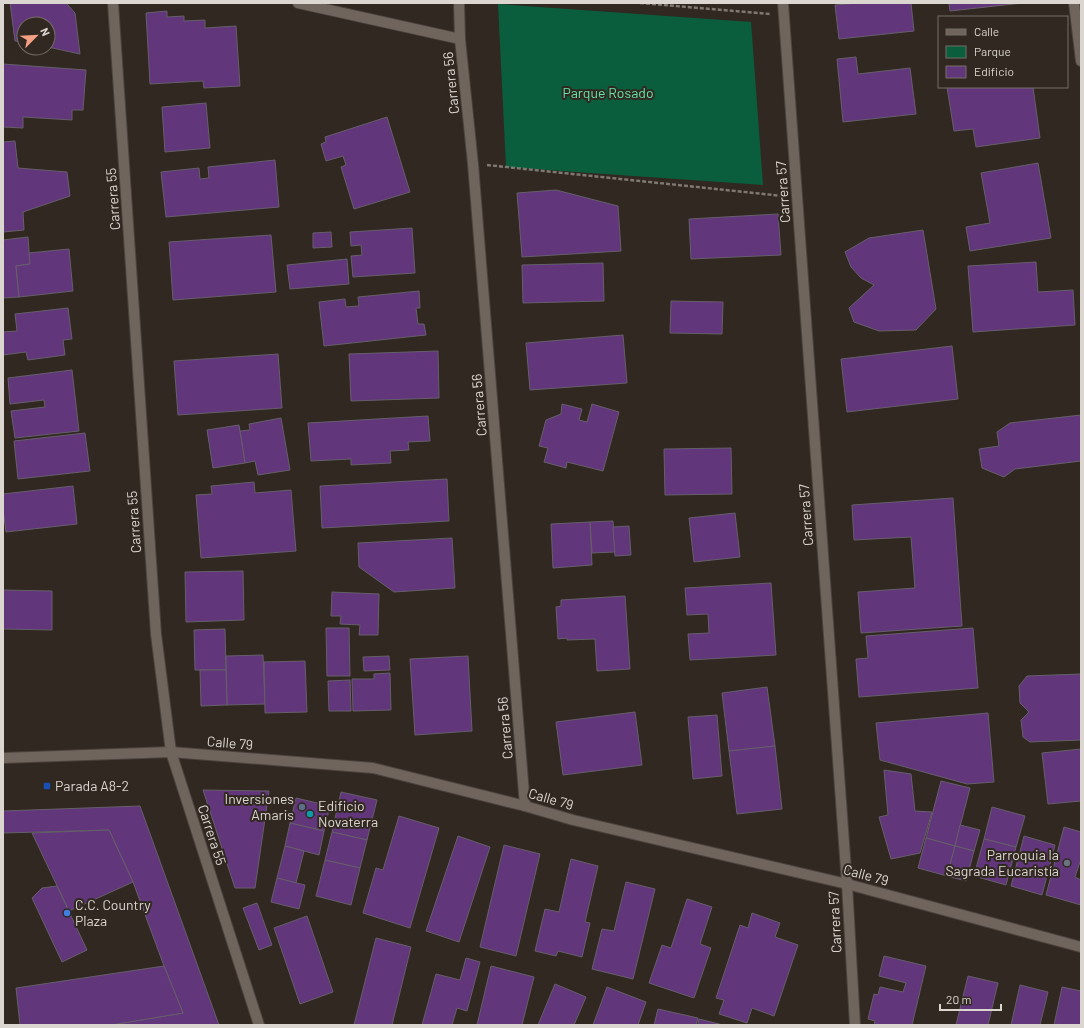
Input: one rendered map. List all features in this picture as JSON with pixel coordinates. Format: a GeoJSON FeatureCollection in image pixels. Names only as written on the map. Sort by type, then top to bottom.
{"type":"FeatureCollection","features":[{"type":"Feature","properties":{"kind":"street","name":"Carrera 55"},"geometry":{"type":"LineString","coordinates":[[113,3],[156,634],[171,752],[259,1025]]}},
{"type":"Feature","properties":{"kind":"street"},"geometry":{"type":"LineString","coordinates":[[298,3],[460,39]]}},
{"type":"Feature","properties":{"kind":"street","name":"Carrera 56"},"geometry":{"type":"LineString","coordinates":[[459,3],[460,39],[473,164],[525,806]]}},
{"type":"Feature","properties":{"kind":"street","name":"Carrera 57"},"geometry":{"type":"LineString","coordinates":[[782,3],[847,884],[855,1025]]}},
{"type":"Feature","properties":{"kind":"street"},"geometry":{"type":"LineString","coordinates":[[1074,3],[1081,61]]}},
{"type":"Feature","properties":{"kind":"street","name":"Calle 79"},"geometry":{"type":"LineString","coordinates":[[3,758],[171,752],[372,768],[525,806],[573,820],[847,884],[1081,947]]}},
{"type":"Feature","properties":{"kind":"path"},"geometry":{"type":"LineString","coordinates":[[640,3],[784,15]]}},
{"type":"Feature","properties":{"kind":"path"},"geometry":{"type":"LineString","coordinates":[[473,164],[797,197]]}},
{"type":"Feature","properties":{"kind":"green space","name":"Parque Rosado"},"geometry":{"type":"Polygon","coordinates":[[[498,4],[751,22],[763,185],[506,167],[498,4]]]}},
{"type":"Feature","properties":{"kind":"building"},"geometry":{"type":"Polygon","coordinates":[[[10,3],[66,3],[75,13],[80,54],[56,49],[56,16],[16,16],[15,41],[10,3]]]}},
{"type":"Feature","properties":{"kind":"building"},"geometry":{"type":"Polygon","coordinates":[[[858,3],[911,3],[914,31],[839,39],[835,5],[858,3]]]}},
{"type":"Feature","properties":{"kind":"building"},"geometry":{"type":"Polygon","coordinates":[[[949,3],[1023,3],[950,11],[949,3]]]}},
{"type":"Feature","properties":{"kind":"building"},"geometry":{"type":"Polygon","coordinates":[[[167,11],[167,17],[184,16],[184,21],[205,20],[205,28],[236,26],[240,86],[204,88],[203,81],[150,84],[146,13],[167,11]]]}},
{"type":"Feature","properties":{"kind":"building"},"geometry":{"type":"Polygon","coordinates":[[[856,57],[858,74],[910,68],[916,114],[843,122],[837,59],[856,57]]]}},
{"type":"Feature","properties":{"kind":"building"},"geometry":{"type":"Polygon","coordinates":[[[3,64],[86,70],[83,110],[72,110],[72,120],[23,117],[23,128],[3,127],[3,64]]]}},
{"type":"Feature","properties":{"kind":"building"},"geometry":{"type":"Polygon","coordinates":[[[947,88],[1033,88],[1040,138],[976,147],[973,129],[954,131],[947,88]]]}},
{"type":"Feature","properties":{"kind":"building"},"geometry":{"type":"Polygon","coordinates":[[[206,103],[210,148],[165,152],[162,107],[206,103]]]}},
{"type":"Feature","properties":{"kind":"building"},"geometry":{"type":"Polygon","coordinates":[[[387,117],[410,192],[354,209],[341,167],[346,165],[343,156],[326,161],[321,144],[326,142],[325,137],[387,117]]]}},
{"type":"Feature","properties":{"kind":"building"},"geometry":{"type":"Polygon","coordinates":[[[15,141],[18,168],[67,172],[70,196],[23,212],[24,230],[3,232],[3,142],[15,141]]]}},
{"type":"Feature","properties":{"kind":"building"},"geometry":{"type":"Polygon","coordinates":[[[275,160],[279,207],[166,217],[161,172],[199,168],[200,179],[209,178],[208,167],[275,160]]]}},
{"type":"Feature","properties":{"kind":"building"},"geometry":{"type":"Polygon","coordinates":[[[1038,163],[1051,238],[970,251],[966,227],[990,223],[981,173],[1038,163]]]}},
{"type":"Feature","properties":{"kind":"building"},"geometry":{"type":"Polygon","coordinates":[[[556,190],[618,206],[621,251],[522,257],[517,193],[556,190]]]}},
{"type":"Feature","properties":{"kind":"building"},"geometry":{"type":"Polygon","coordinates":[[[778,214],[781,255],[691,259],[689,219],[778,214]]]}},
{"type":"Feature","properties":{"kind":"building"},"geometry":{"type":"Polygon","coordinates":[[[412,228],[415,273],[353,277],[351,256],[362,255],[361,245],[351,246],[350,232],[412,228]]]}},
{"type":"Feature","properties":{"kind":"building"},"geometry":{"type":"Polygon","coordinates":[[[923,230],[936,309],[916,330],[879,331],[854,322],[849,308],[874,285],[861,278],[851,267],[845,252],[869,238],[923,230]]]}},
{"type":"Feature","properties":{"kind":"building"},"geometry":{"type":"Polygon","coordinates":[[[331,232],[332,247],[313,248],[313,233],[331,232]]]}},
{"type":"Feature","properties":{"kind":"building"},"geometry":{"type":"Polygon","coordinates":[[[271,235],[276,292],[173,300],[169,242],[271,235]]]}},
{"type":"Feature","properties":{"kind":"building"},"geometry":{"type":"Polygon","coordinates":[[[28,237],[30,264],[16,266],[19,297],[3,298],[3,240],[28,237]]]}},
{"type":"Feature","properties":{"kind":"building"},"geometry":{"type":"Polygon","coordinates":[[[69,249],[73,291],[19,297],[16,266],[30,264],[29,253],[69,249]]]}},
{"type":"Feature","properties":{"kind":"building"},"geometry":{"type":"Polygon","coordinates":[[[347,259],[349,284],[290,289],[287,265],[347,259]]]}},
{"type":"Feature","properties":{"kind":"building"},"geometry":{"type":"Polygon","coordinates":[[[1036,262],[1038,292],[1073,290],[1075,325],[973,332],[968,266],[1036,262]]]}},
{"type":"Feature","properties":{"kind":"building"},"geometry":{"type":"Polygon","coordinates":[[[603,263],[604,301],[523,303],[522,265],[603,263]]]}},
{"type":"Feature","properties":{"kind":"building"},"geometry":{"type":"Polygon","coordinates":[[[419,291],[420,308],[416,308],[418,324],[424,324],[426,335],[324,346],[319,302],[345,299],[346,307],[359,306],[358,297],[419,291]]]}},
{"type":"Feature","properties":{"kind":"building"},"geometry":{"type":"Polygon","coordinates":[[[671,301],[723,302],[722,334],[670,333],[671,301]]]}},
{"type":"Feature","properties":{"kind":"building"},"geometry":{"type":"Polygon","coordinates":[[[68,308],[72,339],[63,340],[65,355],[28,360],[26,352],[3,355],[3,332],[17,331],[15,314],[68,308]]]}},
{"type":"Feature","properties":{"kind":"building"},"geometry":{"type":"Polygon","coordinates":[[[623,335],[627,383],[530,390],[526,343],[623,335]]]}},
{"type":"Feature","properties":{"kind":"building"},"geometry":{"type":"Polygon","coordinates":[[[952,346],[958,399],[847,412],[841,359],[952,346]]]}},
{"type":"Feature","properties":{"kind":"building"},"geometry":{"type":"Polygon","coordinates":[[[438,351],[439,398],[351,401],[349,354],[438,351]]]}},
{"type":"Feature","properties":{"kind":"building"},"geometry":{"type":"Polygon","coordinates":[[[278,354],[282,408],[178,415],[174,361],[278,354]]]}},
{"type":"Feature","properties":{"kind":"building"},"geometry":{"type":"Polygon","coordinates":[[[72,370],[79,431],[15,438],[11,411],[45,407],[44,400],[10,404],[8,378],[72,370]]]}},
{"type":"Feature","properties":{"kind":"building"},"geometry":{"type":"Polygon","coordinates":[[[562,404],[582,409],[579,420],[587,422],[592,404],[619,412],[603,471],[567,462],[566,468],[544,462],[548,448],[539,446],[546,420],[561,414],[562,404]]]}},
{"type":"Feature","properties":{"kind":"building"},"geometry":{"type":"Polygon","coordinates":[[[1081,415],[1081,461],[1015,469],[1004,477],[982,468],[979,449],[999,446],[997,432],[1010,423],[1081,415]]]}},
{"type":"Feature","properties":{"kind":"building"},"geometry":{"type":"Polygon","coordinates":[[[428,416],[430,441],[408,442],[409,450],[390,451],[391,463],[351,465],[351,459],[311,461],[308,423],[428,416]]]}},
{"type":"Feature","properties":{"kind":"building"},"geometry":{"type":"Polygon","coordinates":[[[281,418],[290,470],[258,475],[255,461],[245,463],[240,431],[250,430],[249,424],[281,418]]]}},
{"type":"Feature","properties":{"kind":"building"},"geometry":{"type":"Polygon","coordinates":[[[239,425],[245,463],[213,468],[207,430],[239,425]]]}},
{"type":"Feature","properties":{"kind":"building"},"geometry":{"type":"Polygon","coordinates":[[[85,433],[90,471],[18,479],[14,441],[85,433]]]}},
{"type":"Feature","properties":{"kind":"building"},"geometry":{"type":"Polygon","coordinates":[[[731,448],[732,494],[665,495],[664,449],[731,448]]]}},
{"type":"Feature","properties":{"kind":"building"},"geometry":{"type":"Polygon","coordinates":[[[447,479],[449,521],[322,528],[320,486],[447,479]]]}},
{"type":"Feature","properties":{"kind":"building"},"geometry":{"type":"Polygon","coordinates":[[[254,482],[255,493],[291,490],[296,551],[201,558],[196,495],[212,494],[211,486],[254,482]]]}},
{"type":"Feature","properties":{"kind":"building"},"geometry":{"type":"Polygon","coordinates":[[[73,486],[77,524],[6,532],[3,494],[73,486]]]}},
{"type":"Feature","properties":{"kind":"building"},"geometry":{"type":"Polygon","coordinates":[[[953,498],[962,626],[861,633],[858,592],[915,588],[911,537],[854,540],[852,505],[953,498]]]}},
{"type":"Feature","properties":{"kind":"building"},"geometry":{"type":"Polygon","coordinates":[[[735,513],[740,557],[694,562],[689,518],[735,513]]]}},
{"type":"Feature","properties":{"kind":"building"},"geometry":{"type":"Polygon","coordinates":[[[613,521],[615,552],[592,553],[590,522],[613,521]]]}},
{"type":"Feature","properties":{"kind":"building"},"geometry":{"type":"Polygon","coordinates":[[[590,522],[592,565],[553,568],[551,524],[590,522]]]}},
{"type":"Feature","properties":{"kind":"building"},"geometry":{"type":"Polygon","coordinates":[[[629,526],[631,555],[615,556],[613,527],[629,526]]]}},
{"type":"Feature","properties":{"kind":"building"},"geometry":{"type":"Polygon","coordinates":[[[452,538],[455,588],[394,592],[359,567],[358,543],[452,538]]]}},
{"type":"Feature","properties":{"kind":"building"},"geometry":{"type":"Polygon","coordinates":[[[243,571],[244,620],[186,622],[185,572],[243,571]]]}},
{"type":"Feature","properties":{"kind":"building"},"geometry":{"type":"Polygon","coordinates":[[[771,583],[776,655],[690,660],[688,634],[709,633],[708,614],[687,615],[685,588],[771,583]]]}},
{"type":"Feature","properties":{"kind":"building"},"geometry":{"type":"Polygon","coordinates":[[[3,590],[52,591],[52,630],[3,629],[3,590]]]}},
{"type":"Feature","properties":{"kind":"building"},"geometry":{"type":"Polygon","coordinates":[[[332,592],[379,594],[378,635],[359,635],[360,625],[340,624],[341,616],[331,616],[332,592]]]}},
{"type":"Feature","properties":{"kind":"building"},"geometry":{"type":"Polygon","coordinates":[[[625,596],[630,669],[597,671],[595,639],[558,639],[556,607],[561,606],[561,600],[625,596]]]}},
{"type":"Feature","properties":{"kind":"building"},"geometry":{"type":"Polygon","coordinates":[[[326,628],[349,628],[350,676],[327,676],[326,628]]]}},
{"type":"Feature","properties":{"kind":"building"},"geometry":{"type":"Polygon","coordinates":[[[973,628],[978,688],[859,697],[856,659],[868,658],[866,636],[973,628]]]}},
{"type":"Feature","properties":{"kind":"building"},"geometry":{"type":"Polygon","coordinates":[[[225,629],[226,670],[195,670],[194,630],[225,629]]]}},
{"type":"Feature","properties":{"kind":"building"},"geometry":{"type":"Polygon","coordinates":[[[263,655],[265,704],[227,705],[226,656],[263,655]]]}},
{"type":"Feature","properties":{"kind":"building"},"geometry":{"type":"Polygon","coordinates":[[[389,656],[390,670],[364,671],[363,657],[389,656]]]}},
{"type":"Feature","properties":{"kind":"building"},"geometry":{"type":"Polygon","coordinates":[[[468,656],[472,731],[415,735],[410,659],[468,656]]]}},
{"type":"Feature","properties":{"kind":"building"},"geometry":{"type":"Polygon","coordinates":[[[305,661],[307,712],[265,713],[264,662],[305,661]]]}},
{"type":"Feature","properties":{"kind":"building"},"geometry":{"type":"Polygon","coordinates":[[[200,670],[226,670],[227,705],[201,706],[200,670]]]}},
{"type":"Feature","properties":{"kind":"building"},"geometry":{"type":"Polygon","coordinates":[[[390,673],[391,710],[353,711],[352,679],[374,679],[374,674],[390,673]]]}},
{"type":"Feature","properties":{"kind":"building"},"geometry":{"type":"Polygon","coordinates":[[[1081,674],[1081,740],[1030,742],[1023,737],[1021,720],[1029,712],[1020,703],[1019,686],[1027,676],[1081,674]]]}},
{"type":"Feature","properties":{"kind":"building"},"geometry":{"type":"Polygon","coordinates":[[[350,680],[351,711],[329,711],[328,681],[350,680]]]}},
{"type":"Feature","properties":{"kind":"building"},"geometry":{"type":"Polygon","coordinates":[[[767,687],[775,746],[729,751],[722,693],[767,687]]]}},
{"type":"Feature","properties":{"kind":"building"},"geometry":{"type":"Polygon","coordinates":[[[635,712],[642,765],[563,775],[556,722],[635,712]]]}},
{"type":"Feature","properties":{"kind":"building"},"geometry":{"type":"Polygon","coordinates":[[[988,713],[994,782],[967,784],[880,760],[876,723],[988,713]]]}},
{"type":"Feature","properties":{"kind":"building"},"geometry":{"type":"Polygon","coordinates":[[[717,715],[722,776],[693,779],[688,717],[717,715]]]}},
{"type":"Feature","properties":{"kind":"building"},"geometry":{"type":"Polygon","coordinates":[[[775,746],[782,809],[737,814],[729,751],[775,746]]]}},
{"type":"Feature","properties":{"kind":"building"},"geometry":{"type":"Polygon","coordinates":[[[1081,749],[1081,801],[1048,804],[1042,753],[1081,749]]]}},
{"type":"Feature","properties":{"kind":"building"},"geometry":{"type":"Polygon","coordinates":[[[884,770],[911,774],[915,811],[932,812],[920,853],[891,859],[879,817],[888,815],[884,770]]]}},
{"type":"Feature","properties":{"kind":"building"},"geometry":{"type":"Polygon","coordinates":[[[941,781],[970,788],[955,846],[926,838],[941,781]]]}},
{"type":"Feature","properties":{"kind":"building"},"geometry":{"type":"Polygon","coordinates":[[[203,790],[269,791],[255,888],[235,888],[203,790]]]}},
{"type":"Feature","properties":{"kind":"building"},"geometry":{"type":"Polygon","coordinates":[[[341,792],[377,800],[367,840],[332,832],[341,792]]]}},
{"type":"Feature","properties":{"kind":"building","name":"Edificio Novaterra"},"geometry":{"type":"Polygon","coordinates":[[[296,798],[330,806],[324,831],[290,823],[296,798]]]}},
{"type":"Feature","properties":{"kind":"building"},"geometry":{"type":"Polygon","coordinates":[[[140,806],[219,1025],[111,1025],[183,1013],[133,882],[109,830],[3,833],[3,811],[140,806]]]}},
{"type":"Feature","properties":{"kind":"building"},"geometry":{"type":"Polygon","coordinates":[[[992,807],[1025,816],[1016,847],[984,839],[992,807]]]}},
{"type":"Feature","properties":{"kind":"building"},"geometry":{"type":"Polygon","coordinates":[[[399,816],[439,828],[410,928],[363,913],[376,868],[383,870],[399,816]]]}},
{"type":"Feature","properties":{"kind":"building"},"geometry":{"type":"Polygon","coordinates":[[[290,823],[324,831],[319,855],[285,846],[290,823]]]}},
{"type":"Feature","properties":{"kind":"building"},"geometry":{"type":"Polygon","coordinates":[[[960,825],[980,830],[974,851],[955,846],[960,825]]]}},
{"type":"Feature","properties":{"kind":"building","name":"Parroquia la Sagrada Eucaristía"},"geometry":{"type":"Polygon","coordinates":[[[1064,827],[1081,832],[1081,863],[1080,862],[1075,877],[1081,880],[1081,905],[1046,895],[1064,827]]]}},
{"type":"Feature","properties":{"kind":"building"},"geometry":{"type":"Polygon","coordinates":[[[109,830],[133,882],[69,911],[32,833],[109,830]]]}},
{"type":"Feature","properties":{"kind":"building"},"geometry":{"type":"Polygon","coordinates":[[[332,832],[367,840],[360,868],[325,860],[332,832]]]}},
{"type":"Feature","properties":{"kind":"building"},"geometry":{"type":"Polygon","coordinates":[[[458,836],[490,847],[459,942],[426,931],[458,836]]]}},
{"type":"Feature","properties":{"kind":"building"},"geometry":{"type":"Polygon","coordinates":[[[1024,836],[1055,845],[1042,895],[1011,886],[1024,836]]]}},
{"type":"Feature","properties":{"kind":"building"},"geometry":{"type":"Polygon","coordinates":[[[926,838],[955,846],[947,876],[918,868],[926,838]]]}},
{"type":"Feature","properties":{"kind":"building"},"geometry":{"type":"Polygon","coordinates":[[[984,839],[1016,847],[1006,885],[974,876],[984,839]]]}},
{"type":"Feature","properties":{"kind":"building"},"geometry":{"type":"Polygon","coordinates":[[[504,845],[540,854],[516,956],[480,947],[504,845]]]}},
{"type":"Feature","properties":{"kind":"building"},"geometry":{"type":"Polygon","coordinates":[[[285,846],[304,851],[296,883],[277,878],[285,846]]]}},
{"type":"Feature","properties":{"kind":"building"},"geometry":{"type":"Polygon","coordinates":[[[955,846],[974,851],[966,881],[947,876],[955,846]]]}},
{"type":"Feature","properties":{"kind":"building"},"geometry":{"type":"Polygon","coordinates":[[[571,859],[598,866],[585,922],[590,923],[582,957],[558,951],[556,956],[535,951],[545,909],[559,912],[571,859]]]}},
{"type":"Feature","properties":{"kind":"building"},"geometry":{"type":"Polygon","coordinates":[[[325,860],[360,868],[351,905],[316,896],[325,860]]]}},
{"type":"Feature","properties":{"kind":"building"},"geometry":{"type":"Polygon","coordinates":[[[277,878],[305,885],[299,909],[271,902],[277,878]]]}},
{"type":"Feature","properties":{"kind":"building"},"geometry":{"type":"Polygon","coordinates":[[[626,882],[655,889],[633,979],[592,969],[602,929],[614,931],[626,882]]]}},
{"type":"Feature","properties":{"kind":"building"},"geometry":{"type":"Polygon","coordinates":[[[57,886],[87,950],[62,962],[32,898],[42,888],[57,886]]]}},
{"type":"Feature","properties":{"kind":"building"},"geometry":{"type":"Polygon","coordinates":[[[687,899],[712,907],[700,944],[711,948],[694,998],[649,983],[662,945],[671,948],[687,899]]]}},
{"type":"Feature","properties":{"kind":"building"},"geometry":{"type":"Polygon","coordinates":[[[257,903],[272,945],[259,950],[243,908],[257,903]]]}},
{"type":"Feature","properties":{"kind":"building"},"geometry":{"type":"Polygon","coordinates":[[[752,913],[780,923],[775,937],[798,945],[774,1016],[752,1008],[747,1023],[719,1014],[724,1000],[716,998],[740,925],[748,928],[752,913]]]}},
{"type":"Feature","properties":{"kind":"building"},"geometry":{"type":"Polygon","coordinates":[[[307,916],[333,992],[300,1004],[274,928],[307,916]]]}},
{"type":"Feature","properties":{"kind":"building"},"geometry":{"type":"Polygon","coordinates":[[[376,938],[411,947],[392,1025],[354,1025],[376,938]]]}},
{"type":"Feature","properties":{"kind":"building"},"geometry":{"type":"Polygon","coordinates":[[[884,956],[926,966],[912,1025],[874,1025],[875,1021],[868,1019],[874,994],[878,995],[880,987],[903,992],[906,983],[879,976],[884,956]]]}},
{"type":"Feature","properties":{"kind":"building"},"geometry":{"type":"Polygon","coordinates":[[[466,958],[480,962],[467,1011],[457,1008],[452,1025],[422,1025],[436,974],[460,980],[466,958]]]}},
{"type":"Feature","properties":{"kind":"building"},"geometry":{"type":"Polygon","coordinates":[[[164,966],[183,1013],[111,1025],[20,1025],[16,988],[164,966]]]}},
{"type":"Feature","properties":{"kind":"building"},"geometry":{"type":"Polygon","coordinates":[[[491,966],[534,977],[522,1025],[477,1025],[491,966]]]}},
{"type":"Feature","properties":{"kind":"building"},"geometry":{"type":"Polygon","coordinates":[[[968,976],[998,983],[988,1025],[956,1025],[968,976]]]}},
{"type":"Feature","properties":{"kind":"building"},"geometry":{"type":"Polygon","coordinates":[[[555,984],[586,997],[574,1025],[538,1025],[555,984]]]}},
{"type":"Feature","properties":{"kind":"building"},"geometry":{"type":"Polygon","coordinates":[[[1020,985],[1048,992],[1040,1025],[1011,1025],[1020,985]]]}},
{"type":"Feature","properties":{"kind":"building"},"geometry":{"type":"Polygon","coordinates":[[[607,987],[646,1002],[638,1025],[593,1025],[607,987]]]}},
{"type":"Feature","properties":{"kind":"building"},"geometry":{"type":"Polygon","coordinates":[[[1062,987],[1081,991],[1081,1025],[1054,1025],[1062,987]]]}},
{"type":"Feature","properties":{"kind":"building"},"geometry":{"type":"Polygon","coordinates":[[[658,1009],[698,1018],[696,1025],[654,1025],[658,1009]]]}},
{"type":"Feature","properties":{"kind":"building"},"geometry":{"type":"Polygon","coordinates":[[[699,1019],[723,1025],[698,1025],[699,1019]]]}},
{"type":"Feature","properties":{"kind":"place","name":"Parada A8-2"},"geometry":{"type":"Point","coordinates":[47,786]}},
{"type":"Feature","properties":{"kind":"place","name":"Inversiones Amaris"},"geometry":{"type":"Point","coordinates":[302,807]}},
{"type":"Feature","properties":{"kind":"place","name":"Edificio Novaterra"},"geometry":{"type":"Point","coordinates":[310,814]}},
{"type":"Feature","properties":{"kind":"place","name":"Parroquia la Sagrada Eucaristía"},"geometry":{"type":"Point","coordinates":[1067,863]}},
{"type":"Feature","properties":{"kind":"place","name":"C.C. Country Plaza"},"geometry":{"type":"Point","coordinates":[67,913]}}]}
